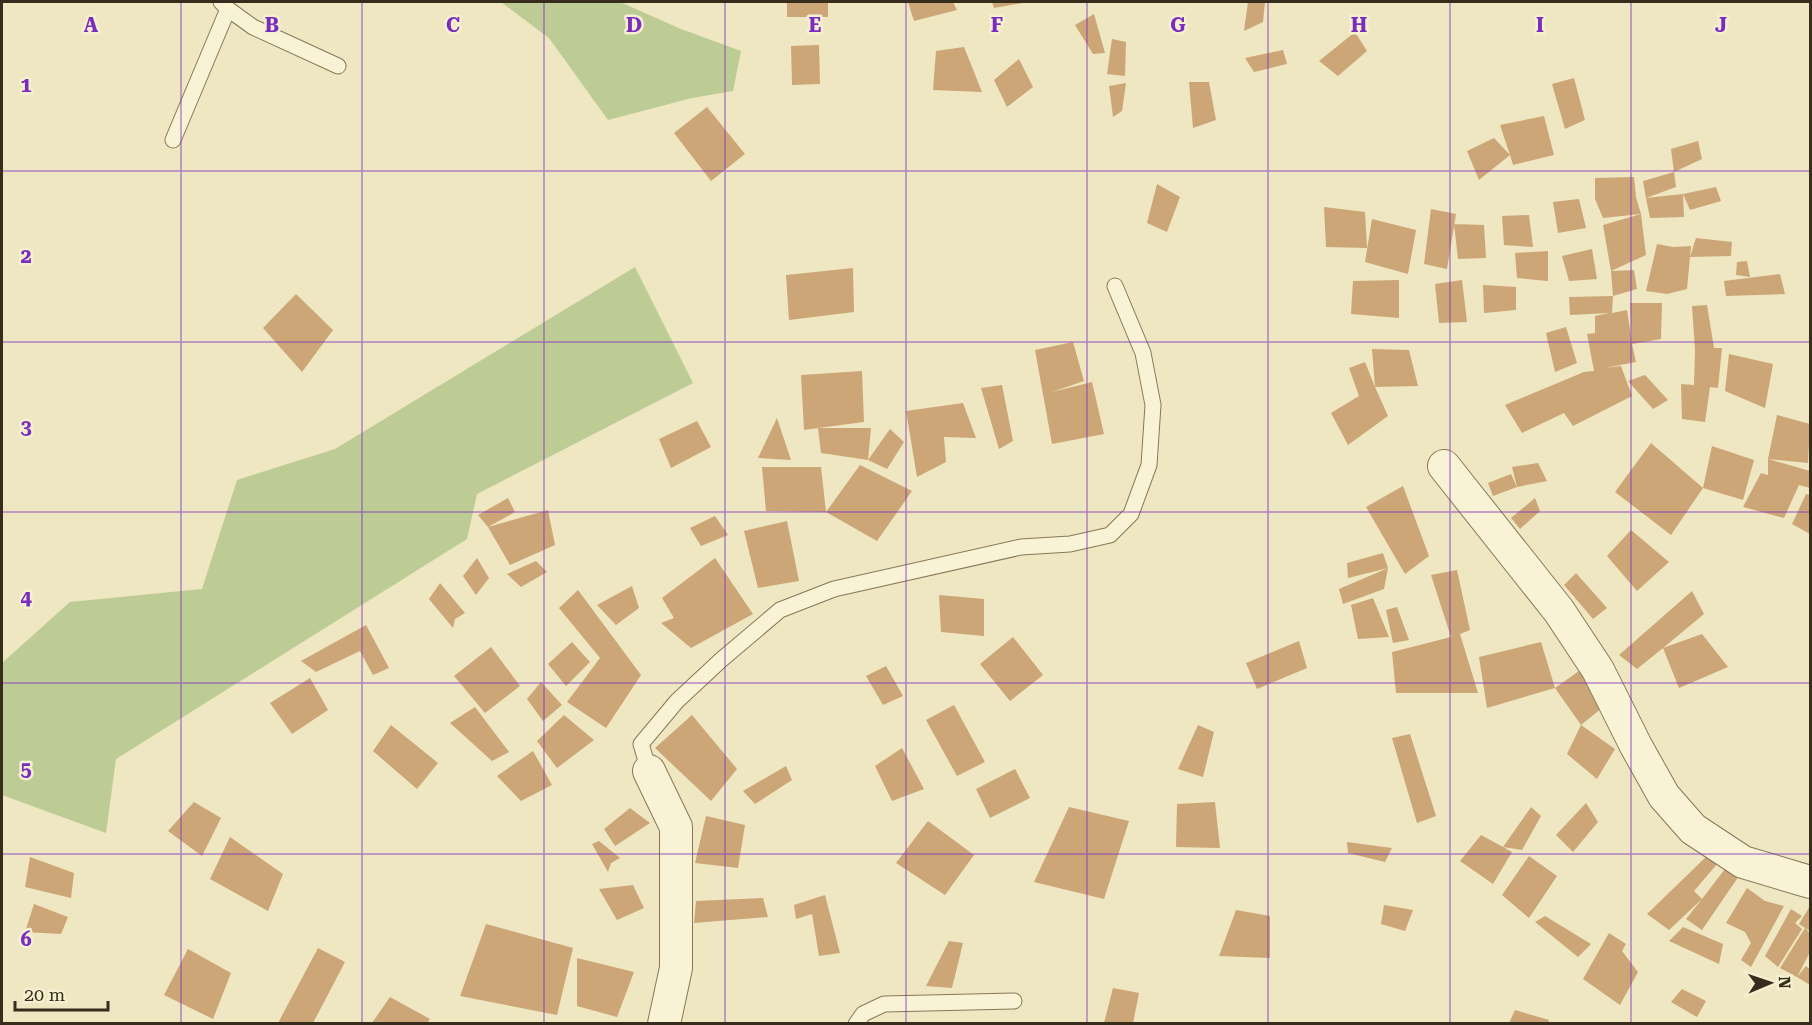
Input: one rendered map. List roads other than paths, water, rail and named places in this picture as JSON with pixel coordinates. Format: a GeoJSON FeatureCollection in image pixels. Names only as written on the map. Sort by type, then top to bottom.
{"type":"FeatureCollection","features":[{"type":"Feature","properties":{"kind":"street"},"geometry":{"type":"LineString","coordinates":[[1444,466],[1559,611],[1598,670],[1636,746],[1664,796],[1671,804],[1693,829],[1743,862],[1810,882]]}},
{"type":"Feature","properties":{"kind":"street"},"geometry":{"type":"LineString","coordinates":[[649,771],[676,827],[676,968],[664,1023]]}},
{"type":"Feature","properties":{"kind":"lane"},"geometry":{"type":"LineString","coordinates":[[173,140],[224,5],[253,27],[338,66]]}},
{"type":"Feature","properties":{"kind":"lane"},"geometry":{"type":"LineString","coordinates":[[649,771],[641,744],[677,701],[720,660],[780,610],[834,589],[1021,547],[1070,544],[1110,535],[1131,514],[1149,465],[1153,405],[1143,352],[1115,286]]}},
{"type":"Feature","properties":{"kind":"lane"},"geometry":{"type":"LineString","coordinates":[[856,1023],[862,1014],[884,1004],[1014,1001]]}}]}
